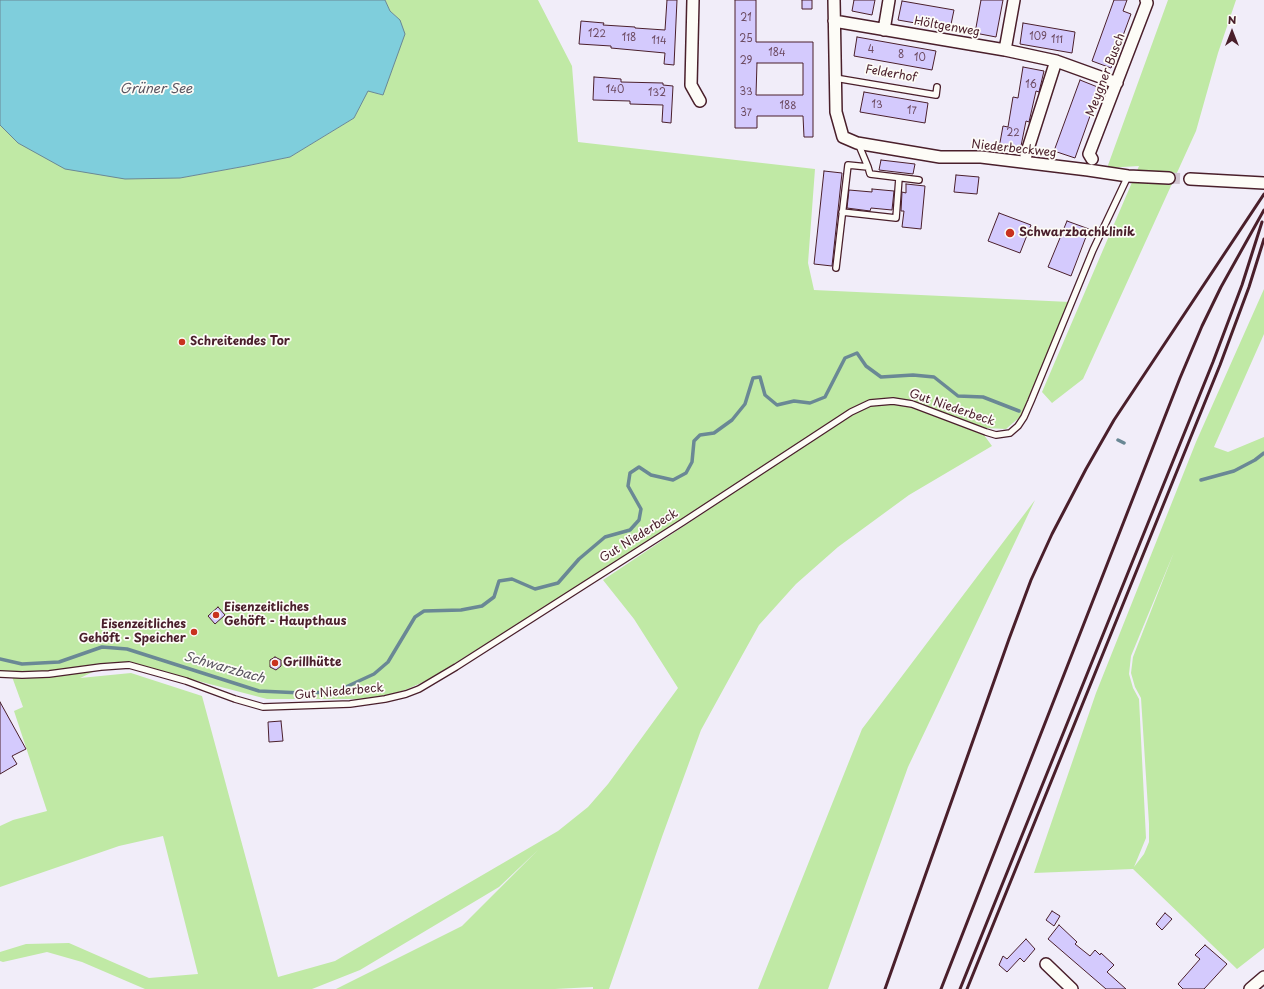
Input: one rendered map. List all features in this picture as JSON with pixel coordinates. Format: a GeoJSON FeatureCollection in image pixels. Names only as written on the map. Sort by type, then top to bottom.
{"type":"FeatureCollection","features":[{"type":"Feature","properties":{"kind":"street"},"geometry":{"type":"LineString","coordinates":[[693,0],[691,85],[700,101]]}},
{"type":"Feature","properties":{"kind":"street"},"geometry":{"type":"LineString","coordinates":[[834,0],[834,78]]}},
{"type":"Feature","properties":{"kind":"street"},"geometry":{"type":"LineString","coordinates":[[884,30],[889,0]]}},
{"type":"Feature","properties":{"kind":"street"},"geometry":{"type":"LineString","coordinates":[[1005,50],[1014,0]]}},
{"type":"Feature","properties":{"kind":"street","name":"Meygner Busch"},"geometry":{"type":"LineString","coordinates":[[1092,159],[1090,154],[1147,3],[1146,0]]}},
{"type":"Feature","properties":{"kind":"street","name":"Höltgenweg"},"geometry":{"type":"LineString","coordinates":[[834,21],[1005,50],[1056,62],[1117,83]]}},
{"type":"Feature","properties":{"kind":"street"},"geometry":{"type":"LineString","coordinates":[[1026,155],[1056,62]]}},
{"type":"Feature","properties":{"kind":"street","name":"Niederbeckweg"},"geometry":{"type":"LineString","coordinates":[[834,78],[836,112],[843,137],[857,143],[940,157],[981,157],[1128,176],[1169,178]]}},
{"type":"Feature","properties":{"kind":"street"},"geometry":{"type":"LineString","coordinates":[[1190,179],[1264,183]]}},
{"type":"Feature","properties":{"kind":"street"},"geometry":{"type":"LineString","coordinates":[[1046,964],[1072,989]]}},
{"type":"Feature","properties":{"kind":"street"},"geometry":{"type":"LineString","coordinates":[[1250,989],[1264,977]]}},
{"type":"Feature","properties":{"kind":"lane","name":"Felderhof"},"geometry":{"type":"LineString","coordinates":[[834,78],[936,95],[937,87]]}},
{"type":"Feature","properties":{"kind":"lane"},"geometry":{"type":"LineString","coordinates":[[857,143],[870,174],[919,180]]}},
{"type":"Feature","properties":{"kind":"lane"},"geometry":{"type":"LineString","coordinates":[[836,268],[848,165],[868,167]]}},
{"type":"Feature","properties":{"kind":"lane","name":"Gut Niederbeck"},"geometry":{"type":"LineString","coordinates":[[0,674],[49,674],[128,665],[186,681],[235,699],[263,707],[350,704],[385,699],[406,694],[419,689],[519,628],[851,412],[870,403],[893,401],[912,404],[991,434],[996,435],[1010,433],[1018,426],[1024,417],[1093,250],[1128,176]]}},
{"type":"Feature","properties":{"kind":"lane"},"geometry":{"type":"LineString","coordinates":[[842,212],[896,218],[899,178]]}},
{"type":"Feature","properties":{"kind":"green space"},"geometry":{"type":"Polygon","coordinates":[[[385,0],[538,0],[572,66],[578,142],[815,169],[808,263],[814,290],[1070,302],[1021,416],[1006,429],[986,428],[913,402],[892,398],[870,401],[848,410],[596,575],[428,680],[405,690],[384,696],[356,699],[267,699],[129,663],[112,663],[80,678],[131,673],[202,696],[278,977],[335,961],[558,831],[588,807],[608,784],[678,688],[634,619],[603,580],[855,412],[871,406],[891,404],[912,407],[984,435],[992,446],[909,495],[838,547],[796,584],[759,625],[701,730],[609,989],[593,989],[593,987],[555,989],[336,989],[462,926],[538,850],[499,887],[360,970],[312,989],[145,989],[82,962],[47,952],[3,962],[0,961],[0,952],[26,944],[69,943],[149,978],[198,974],[163,836],[119,846],[0,887],[0,826],[13,820],[47,811],[14,711],[23,707],[11,674],[0,674],[0,125],[18,143],[180,178],[290,157],[354,118],[368,90],[382,95],[400,20],[390,11],[385,0]]]}},
{"type":"Feature","properties":{"kind":"green space"},"geometry":{"type":"Polygon","coordinates":[[[1168,0],[1236,0],[1218,53],[1196,131],[1083,379],[1052,403],[1042,392],[1139,166],[1107,168],[1168,0]]]}},
{"type":"Feature","properties":{"kind":"green space"},"geometry":{"type":"Polygon","coordinates":[[[1264,289],[1264,334],[1214,447],[1228,452],[1264,437],[1264,948],[1237,969],[1133,869],[1034,873],[1096,693],[1196,442],[1264,289]],[[1174,552],[1131,656],[1129,674],[1133,688],[1139,699],[1146,838],[1134,867],[1144,854],[1149,842],[1149,824],[1141,698],[1135,687],[1131,673],[1133,657],[1174,552]]]}},
{"type":"Feature","properties":{"kind":"green space"},"geometry":{"type":"Polygon","coordinates":[[[1035,500],[908,767],[828,989],[758,989],[862,729],[1035,500]]]}},
{"type":"Feature","properties":{"kind":"water","name":"Grüner See"},"geometry":{"type":"Polygon","coordinates":[[[0,0],[385,0],[390,11],[400,20],[405,34],[383,95],[368,91],[354,118],[290,157],[180,178],[125,179],[65,169],[18,143],[0,125],[0,0]]]}},
{"type":"Feature","properties":{"kind":"building"},"geometry":{"type":"Polygon","coordinates":[[[667,0],[677,0],[674,65],[664,64],[665,53],[611,48],[611,46],[579,44],[581,21],[604,23],[603,25],[665,30],[667,0]]]}},
{"type":"Feature","properties":{"kind":"building"},"geometry":{"type":"Polygon","coordinates":[[[735,0],[756,0],[756,42],[813,42],[813,137],[804,137],[803,116],[757,116],[757,128],[735,128],[735,0]],[[757,63],[756,95],[803,95],[803,63],[757,63]]]}},
{"type":"Feature","properties":{"kind":"building"},"geometry":{"type":"Polygon","coordinates":[[[802,0],[812,0],[812,9],[802,9],[802,0]]]}},
{"type":"Feature","properties":{"kind":"building"},"geometry":{"type":"Polygon","coordinates":[[[854,0],[875,0],[872,15],[852,11],[854,0]]]}},
{"type":"Feature","properties":{"kind":"building"},"geometry":{"type":"Polygon","coordinates":[[[981,0],[1003,0],[996,37],[975,33],[981,0]]]}},
{"type":"Feature","properties":{"kind":"building"},"geometry":{"type":"Polygon","coordinates":[[[1114,0],[1127,0],[1123,11],[1131,14],[1111,68],[1092,61],[1114,0]]]}},
{"type":"Feature","properties":{"kind":"building"},"geometry":{"type":"Polygon","coordinates":[[[902,1],[954,10],[950,29],[898,20],[902,1]]]}},
{"type":"Feature","properties":{"kind":"building"},"geometry":{"type":"Polygon","coordinates":[[[1023,23],[1075,32],[1072,53],[1020,44],[1023,23]]]}},
{"type":"Feature","properties":{"kind":"building"},"geometry":{"type":"Polygon","coordinates":[[[857,37],[936,51],[932,70],[854,56],[857,37]]]}},
{"type":"Feature","properties":{"kind":"building"},"geometry":{"type":"Polygon","coordinates":[[[1023,67],[1044,71],[1039,92],[1036,91],[1029,122],[1026,121],[1020,151],[999,148],[1003,126],[1008,127],[1013,97],[1018,98],[1023,67]]]}},
{"type":"Feature","properties":{"kind":"building"},"geometry":{"type":"Polygon","coordinates":[[[594,77],[621,79],[621,82],[663,83],[663,85],[673,86],[671,123],[662,122],[663,105],[630,104],[630,101],[593,100],[594,77]]]}},
{"type":"Feature","properties":{"kind":"building"},"geometry":{"type":"Polygon","coordinates":[[[1080,80],[1100,88],[1075,158],[1054,151],[1080,80]]]}},
{"type":"Feature","properties":{"kind":"building"},"geometry":{"type":"Polygon","coordinates":[[[864,92],[928,103],[925,123],[860,112],[864,92]]]}},
{"type":"Feature","properties":{"kind":"building"},"geometry":{"type":"Polygon","coordinates":[[[881,160],[915,164],[913,174],[879,170],[881,160]]]}},
{"type":"Feature","properties":{"kind":"building"},"geometry":{"type":"Polygon","coordinates":[[[824,171],[842,173],[832,266],[814,264],[824,171]]]}},
{"type":"Feature","properties":{"kind":"building"},"geometry":{"type":"Polygon","coordinates":[[[956,175],[979,177],[977,194],[954,192],[956,175]]]}},
{"type":"Feature","properties":{"kind":"building"},"geometry":{"type":"Polygon","coordinates":[[[906,184],[925,186],[921,229],[902,227],[904,211],[901,211],[902,192],[906,193],[906,184]]]}},
{"type":"Feature","properties":{"kind":"building"},"geometry":{"type":"Polygon","coordinates":[[[872,189],[894,191],[892,210],[871,208],[870,211],[847,208],[849,190],[872,192],[872,189]]]}},
{"type":"Feature","properties":{"kind":"building","name":"Schwarzbachklinik"},"geometry":{"type":"Polygon","coordinates":[[[999,213],[1031,225],[1020,253],[988,241],[999,213]]]}},
{"type":"Feature","properties":{"kind":"building"},"geometry":{"type":"Polygon","coordinates":[[[1067,221],[1089,229],[1071,276],[1048,267],[1067,221]]]}},
{"type":"Feature","properties":{"kind":"building","name":"Eisenzeitliches Gehöft - Haupthaus"},"geometry":{"type":"Polygon","coordinates":[[[218,607],[225,615],[215,624],[208,616],[218,607]]]}},
{"type":"Feature","properties":{"kind":"building","name":"Grillhütte"},"geometry":{"type":"Polygon","coordinates":[[[275,657],[281,660],[281,666],[276,670],[270,667],[270,660],[275,657]]]}},
{"type":"Feature","properties":{"kind":"building"},"geometry":{"type":"Polygon","coordinates":[[[0,702],[26,749],[12,756],[17,764],[0,774],[0,702]]]}},
{"type":"Feature","properties":{"kind":"building"},"geometry":{"type":"Polygon","coordinates":[[[281,721],[283,741],[269,742],[268,722],[281,721]]]}},
{"type":"Feature","properties":{"kind":"building"},"geometry":{"type":"Polygon","coordinates":[[[1052,911],[1060,916],[1054,926],[1046,920],[1052,911]]]}},
{"type":"Feature","properties":{"kind":"building"},"geometry":{"type":"Polygon","coordinates":[[[1165,913],[1172,919],[1162,930],[1156,924],[1165,913]]]}},
{"type":"Feature","properties":{"kind":"building"},"geometry":{"type":"Polygon","coordinates":[[[1059,925],[1077,942],[1075,944],[1090,956],[1095,950],[1100,955],[1101,953],[1114,965],[1107,972],[1126,989],[1106,989],[1048,939],[1059,925]]]}},
{"type":"Feature","properties":{"kind":"building"},"geometry":{"type":"Polygon","coordinates":[[[1026,939],[1035,949],[1024,962],[1020,958],[1007,972],[999,965],[1003,956],[1007,959],[1026,939]]]}},
{"type":"Feature","properties":{"kind":"building"},"geometry":{"type":"Polygon","coordinates":[[[1205,945],[1227,964],[1204,989],[1183,989],[1178,984],[1200,959],[1195,955],[1205,945]]]}},
{"type":"Feature","properties":{"kind":"waterway","name":"Schwarzbach"},"geometry":{"type":"LineString","coordinates":[[0,659],[22,664],[59,662],[102,647],[127,649],[259,691],[302,693],[335,692],[374,674],[388,662],[415,617],[424,611],[461,610],[482,606],[494,597],[499,581],[512,579],[535,589],[558,583],[579,559],[605,537],[630,530],[639,520],[641,509],[628,486],[630,473],[639,467],[651,475],[673,480],[686,473],[692,462],[694,441],[700,435],[714,433],[732,420],[745,404],[753,378],[760,377],[765,395],[777,405],[794,401],[810,403],[825,397],[845,358],[857,353],[866,366],[881,377],[913,375],[934,377],[958,396],[983,397],[1019,411]]}},
{"type":"Feature","properties":{"kind":"waterway","name":"Schwarzbach"},"geometry":{"type":"LineString","coordinates":[[1118,440],[1124,443]]}},
{"type":"Feature","properties":{"kind":"waterway","name":"Schwarzbach"},"geometry":{"type":"LineString","coordinates":[[1201,480],[1234,471],[1255,460],[1264,453]]}},
{"type":"Feature","properties":{"kind":"tunnel"},"geometry":{"type":"LineString","coordinates":[[1169,178],[1190,179]]}},
{"type":"Feature","properties":{"kind":"railway"},"geometry":{"type":"LineString","coordinates":[[885,989],[1009,639],[1031,580],[1052,534],[1114,420],[1264,194]]}},
{"type":"Feature","properties":{"kind":"railway"},"geometry":{"type":"LineString","coordinates":[[941,989],[1180,378],[1202,326],[1221,287],[1264,210]]}},
{"type":"Feature","properties":{"kind":"railway"},"geometry":{"type":"LineString","coordinates":[[960,989],[1213,362],[1242,285],[1262,222]]}},
{"type":"Feature","properties":{"kind":"railway"},"geometry":{"type":"LineString","coordinates":[[967,989],[1220,365],[1249,287],[1264,239]]}},
{"type":"Feature","properties":{"kind":"place","name":"Schwarzbachklinik"},"geometry":{"type":"Point","coordinates":[1010,233]}},
{"type":"Feature","properties":{"kind":"place","name":"Schreitendes Tor"},"geometry":{"type":"Point","coordinates":[182,342]}},
{"type":"Feature","properties":{"kind":"place","name":"Eisenzeitliches Gehöft - Haupthaus"},"geometry":{"type":"Point","coordinates":[216,615]}},
{"type":"Feature","properties":{"kind":"place","name":"Eisenzeitliches Gehöft - Speicher"},"geometry":{"type":"Point","coordinates":[194,632]}},
{"type":"Feature","properties":{"kind":"place","name":"Grillhütte"},"geometry":{"type":"Point","coordinates":[275,663]}}]}
